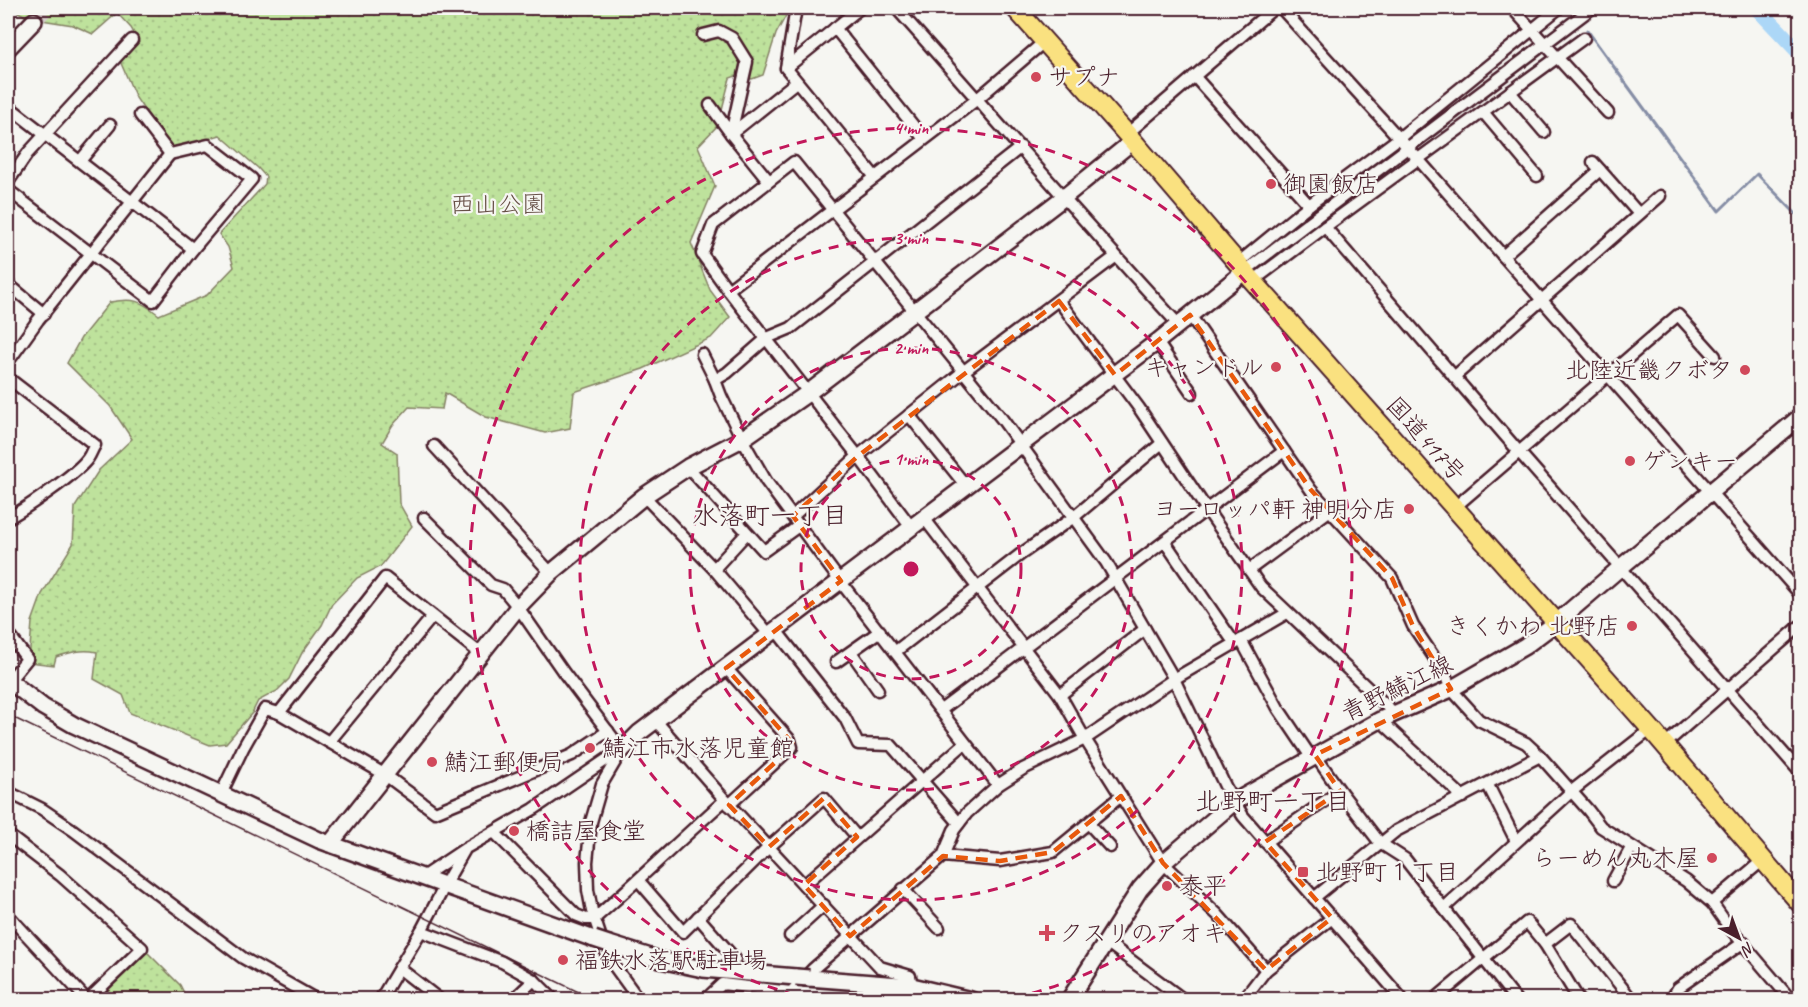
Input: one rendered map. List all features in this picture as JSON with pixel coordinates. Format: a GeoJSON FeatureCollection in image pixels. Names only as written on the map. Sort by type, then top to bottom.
{"type":"FeatureCollection","features":[{"type":"Feature","properties":{"kind":"highway","name":"国道417号"},"geometry":{"type":"LineString","coordinates":[[1023,10],[1046,41],[1245,272],[1557,622],[1800,903]]}},
{"type":"Feature","properties":{"kind":"street"},"geometry":{"type":"LineString","coordinates":[[796,8],[786,68],[875,177]]}},
{"type":"Feature","properties":{"kind":"street"},"geometry":{"type":"LineString","coordinates":[[786,68],[860,8]]}},
{"type":"Feature","properties":{"kind":"street"},"geometry":{"type":"LineString","coordinates":[[896,8],[1116,257],[1184,320],[1329,511],[1392,578],[1413,626],[1444,672],[1451,689],[1479,720],[1526,743],[1572,791],[1601,827],[1686,880],[1712,903],[1791,999]]}},
{"type":"Feature","properties":{"kind":"street"},"geometry":{"type":"LineString","coordinates":[[330,844],[518,607],[551,573],[644,496],[688,467],[742,439],[808,393],[1063,198],[1194,76],[1274,8]]}},
{"type":"Feature","properties":{"kind":"street"},"geometry":{"type":"LineString","coordinates":[[1281,8],[1418,159],[1800,594]]}},
{"type":"Feature","properties":{"kind":"street"},"geometry":{"type":"LineString","coordinates":[[1512,8],[1608,113]]}},
{"type":"Feature","properties":{"kind":"street"},"geometry":{"type":"LineString","coordinates":[[1245,272],[1309,205],[1399,138],[1559,8]]}},
{"type":"Feature","properties":{"kind":"street"},"geometry":{"type":"LineString","coordinates":[[421,878],[622,750],[772,632],[1115,375],[1407,147],[1592,8]]}},
{"type":"Feature","properties":{"kind":"street"},"geometry":{"type":"LineString","coordinates":[[8,48],[34,21]]}},
{"type":"Feature","properties":{"kind":"street"},"geometry":{"type":"LineString","coordinates":[[835,28],[924,139]]}},
{"type":"Feature","properties":{"kind":"street"},"geometry":{"type":"LineString","coordinates":[[703,35],[719,31],[732,38],[747,62],[731,134]]}},
{"type":"Feature","properties":{"kind":"street"},"geometry":{"type":"LineString","coordinates":[[1245,272],[1325,227],[1584,39]]}},
{"type":"Feature","properties":{"kind":"street"},"geometry":{"type":"LineString","coordinates":[[8,182],[23,158],[132,40]]}},
{"type":"Feature","properties":{"kind":"street"},"geometry":{"type":"LineString","coordinates":[[728,290],[976,100],[1046,41]]}},
{"type":"Feature","properties":{"kind":"street"},"geometry":{"type":"LineString","coordinates":[[1194,76],[1309,205]]}},
{"type":"Feature","properties":{"kind":"street"},"geometry":{"type":"LineString","coordinates":[[731,134],[796,82]]}},
{"type":"Feature","properties":{"kind":"street"},"geometry":{"type":"LineString","coordinates":[[1510,92],[1544,132]]}},
{"type":"Feature","properties":{"kind":"street"},"geometry":{"type":"LineString","coordinates":[[710,105],[769,181]]}},
{"type":"Feature","properties":{"kind":"street"},"geometry":{"type":"LineString","coordinates":[[8,106],[193,249]]}},
{"type":"Feature","properties":{"kind":"street"},"geometry":{"type":"LineString","coordinates":[[1483,112],[1537,176]]}},
{"type":"Feature","properties":{"kind":"street"},"geometry":{"type":"LineString","coordinates":[[140,115],[170,154]]}},
{"type":"Feature","properties":{"kind":"street"},"geometry":{"type":"LineString","coordinates":[[81,162],[110,125]]}},
{"type":"Feature","properties":{"kind":"street"},"geometry":{"type":"LineString","coordinates":[[8,190],[91,253],[153,301],[252,179],[208,145],[170,154],[91,253],[8,362]]}},
{"type":"Feature","properties":{"kind":"street"},"geometry":{"type":"LineString","coordinates":[[715,380],[728,373],[767,338],[791,328],[1021,147]]}},
{"type":"Feature","properties":{"kind":"street"},"geometry":{"type":"LineString","coordinates":[[1266,970],[1218,915],[1163,863],[1060,695],[1025,647],[978,588],[858,456],[702,254],[712,225],[794,162],[964,371],[1106,562],[1174,679],[1242,816],[1402,999]]}},
{"type":"Feature","properties":{"kind":"street"},"geometry":{"type":"LineString","coordinates":[[1503,256],[1597,166],[1639,214]]}},
{"type":"Feature","properties":{"kind":"street"},"geometry":{"type":"LineString","coordinates":[[1454,377],[1660,196]]}},
{"type":"Feature","properties":{"kind":"street"},"geometry":{"type":"LineString","coordinates":[[1325,227],[1800,772]]}},
{"type":"Feature","properties":{"kind":"street"},"geometry":{"type":"LineString","coordinates":[[793,516],[858,456],[909,415],[1116,257]]}},
{"type":"Feature","properties":{"kind":"street"},"geometry":{"type":"LineString","coordinates":[[8,284],[44,314]]}},
{"type":"Feature","properties":{"kind":"street"},"geometry":{"type":"LineString","coordinates":[[1059,301],[1115,375],[1261,587],[1463,797]]}},
{"type":"Feature","properties":{"kind":"street"},"geometry":{"type":"LineString","coordinates":[[1455,507],[1678,315],[1715,356]]}},
{"type":"Feature","properties":{"kind":"street"},"geometry":{"type":"LineString","coordinates":[[1157,342],[1192,393]]}},
{"type":"Feature","properties":{"kind":"street"},"geometry":{"type":"LineString","coordinates":[[702,354],[720,396],[766,481],[840,581],[998,785]]}},
{"type":"Feature","properties":{"kind":"street"},"geometry":{"type":"LineString","coordinates":[[8,378],[94,445],[87,459],[77,468],[29,506],[8,518]]}},
{"type":"Feature","properties":{"kind":"street"},"geometry":{"type":"LineString","coordinates":[[909,415],[966,486]]}},
{"type":"Feature","properties":{"kind":"street","name":"青野鯖江線"},"geometry":{"type":"LineString","coordinates":[[1069,999],[1140,889],[1163,863],[1234,802],[1387,716],[1451,689],[1525,646],[1557,622],[1800,417]]}},
{"type":"Feature","properties":{"kind":"street"},"geometry":{"type":"LineString","coordinates":[[896,651],[1021,554],[1074,517],[1162,442]]}},
{"type":"Feature","properties":{"kind":"street"},"geometry":{"type":"LineString","coordinates":[[434,446],[551,573]]}},
{"type":"Feature","properties":{"kind":"street"},"geometry":{"type":"LineString","coordinates":[[941,710],[1284,451]]}},
{"type":"Feature","properties":{"kind":"street"},"geometry":{"type":"LineString","coordinates":[[688,467],[764,551],[800,525]]}},
{"type":"Feature","properties":{"kind":"street"},"geometry":{"type":"LineString","coordinates":[[644,496],[772,632],[845,718],[858,744],[891,745],[959,823]]}},
{"type":"Feature","properties":{"kind":"street"},"geometry":{"type":"LineString","coordinates":[[1249,570],[1329,511]]}},
{"type":"Feature","properties":{"kind":"street"},"geometry":{"type":"LineString","coordinates":[[424,518],[491,585],[503,589],[622,750]]}},
{"type":"Feature","properties":{"kind":"street"},"geometry":{"type":"LineString","coordinates":[[714,569],[747,533]]}},
{"type":"Feature","properties":{"kind":"street"},"geometry":{"type":"LineString","coordinates":[[1165,542],[1238,642],[1278,708],[1313,756],[1380,843],[1405,860],[1516,999]]}},
{"type":"Feature","properties":{"kind":"street"},"geometry":{"type":"LineString","coordinates":[[279,713],[385,578],[481,654]]}},
{"type":"Feature","properties":{"kind":"street"},"geometry":{"type":"LineString","coordinates":[[789,996],[805,976],[942,856],[959,823],[998,785],[1023,769],[1085,739],[1174,679],[1287,614]]}},
{"type":"Feature","properties":{"kind":"street"},"geometry":{"type":"LineString","coordinates":[[329,742],[432,617]]}},
{"type":"Feature","properties":{"kind":"street"},"geometry":{"type":"LineString","coordinates":[[1664,745],[1800,626]]}},
{"type":"Feature","properties":{"kind":"street"},"geometry":{"type":"LineString","coordinates":[[1060,695],[1145,629]]}},
{"type":"Feature","properties":{"kind":"street"},"geometry":{"type":"LineString","coordinates":[[836,662],[880,631]]}},
{"type":"Feature","properties":{"kind":"street"},"geometry":{"type":"LineString","coordinates":[[8,633],[27,659],[8,680],[43,707],[74,725],[330,844],[651,958],[729,973],[803,977],[910,993],[970,999]]}},
{"type":"Feature","properties":{"kind":"street"},"geometry":{"type":"LineString","coordinates":[[851,652],[878,690]]}},
{"type":"Feature","properties":{"kind":"street"},"geometry":{"type":"LineString","coordinates":[[495,833],[576,915],[594,919],[639,881],[690,831],[792,747],[790,740],[726,668]]}},
{"type":"Feature","properties":{"kind":"street"},"geometry":{"type":"LineString","coordinates":[[221,794],[265,709],[279,713],[384,774],[435,812],[572,755],[608,731]]}},
{"type":"Feature","properties":{"kind":"street"},"geometry":{"type":"LineString","coordinates":[[656,722],[880,967],[910,976],[910,993]]}},
{"type":"Feature","properties":{"kind":"street"},"geometry":{"type":"LineString","coordinates":[[1444,908],[1572,791],[1651,729]]}},
{"type":"Feature","properties":{"kind":"street"},"geometry":{"type":"LineString","coordinates":[[804,885],[965,743]]}},
{"type":"Feature","properties":{"kind":"street"},"geometry":{"type":"LineString","coordinates":[[622,750],[602,784],[591,822],[587,862],[588,890],[594,919],[610,963],[639,999]]}},
{"type":"Feature","properties":{"kind":"street"},"geometry":{"type":"LineString","coordinates":[[1314,898],[1396,831],[1540,756]]}},
{"type":"Feature","properties":{"kind":"street"},"geometry":{"type":"LineString","coordinates":[[1488,785],[1516,841]]}},
{"type":"Feature","properties":{"kind":"street"},"geometry":{"type":"LineString","coordinates":[[1265,842],[1340,791]]}},
{"type":"Feature","properties":{"kind":"street"},"geometry":{"type":"LineString","coordinates":[[8,792],[42,809],[74,830],[243,958],[317,999]]}},
{"type":"Feature","properties":{"kind":"street"},"geometry":{"type":"LineString","coordinates":[[942,856],[1000,861],[1053,852],[1121,796]]}},
{"type":"Feature","properties":{"kind":"street"},"geometry":{"type":"LineString","coordinates":[[639,881],[683,932],[769,847],[824,798],[857,837]]}},
{"type":"Feature","properties":{"kind":"street"},"geometry":{"type":"LineString","coordinates":[[1089,824],[1110,847]]}},
{"type":"Feature","properties":{"kind":"street"},"geometry":{"type":"LineString","coordinates":[[8,836],[60,875],[142,948],[88,999],[8,915]]}},
{"type":"Feature","properties":{"kind":"street"},"geometry":{"type":"LineString","coordinates":[[449,878],[466,848]]}},
{"type":"Feature","properties":{"kind":"street"},"geometry":{"type":"LineString","coordinates":[[1612,881],[1632,848]]}},
{"type":"Feature","properties":{"kind":"street"},"geometry":{"type":"LineString","coordinates":[[1712,903],[1763,860]]}},
{"type":"Feature","properties":{"kind":"street"},"geometry":{"type":"LineString","coordinates":[[903,889],[939,928]]}},
{"type":"Feature","properties":{"kind":"street"},"geometry":{"type":"LineString","coordinates":[[380,999],[421,931],[441,892]]}},
{"type":"Feature","properties":{"kind":"street"},"geometry":{"type":"LineString","coordinates":[[790,936],[824,906]]}},
{"type":"Feature","properties":{"kind":"street"},"geometry":{"type":"LineString","coordinates":[[698,917],[735,958]]}},
{"type":"Feature","properties":{"kind":"street"},"geometry":{"type":"LineString","coordinates":[[1245,998],[1266,970],[1332,918]]}},
{"type":"Feature","properties":{"kind":"street"},"geometry":{"type":"LineString","coordinates":[[1434,999],[1527,922],[1545,944],[1579,999]]}},
{"type":"Feature","properties":{"kind":"street"},"geometry":{"type":"LineString","coordinates":[[1545,944],[1571,924],[1632,999]]}},
{"type":"Feature","properties":{"kind":"street"},"geometry":{"type":"LineString","coordinates":[[421,931],[502,962],[534,980],[554,999]]}},
{"type":"Feature","properties":{"kind":"street"},"geometry":{"type":"LineString","coordinates":[[1105,941],[1184,999]]}},
{"type":"Feature","properties":{"kind":"street"},"geometry":{"type":"LineString","coordinates":[[1671,999],[1678,988],[1744,942]]}},
{"type":"Feature","properties":{"kind":"street"},"geometry":{"type":"LineString","coordinates":[[399,968],[440,999]]}},
{"type":"Feature","properties":{"kind":"street"},"geometry":{"type":"LineString","coordinates":[[513,999],[534,980]]}},
{"type":"Feature","properties":{"kind":"street"},"geometry":{"type":"LineString","coordinates":[[705,999],[722,984],[789,996],[900,999]]}},
{"type":"Feature","properties":{"kind":"highlighted area"},"geometry":{"type":"Polygon","coordinates":[[[1059,301],[1115,375],[1190,315],[1311,490],[1392,578],[1413,626],[1451,689],[1315,755],[1340,791],[1265,842],[1332,918],[1266,970],[1163,863],[1121,796],[1053,852],[1000,861],[943,856],[850,936],[804,885],[857,837],[824,798],[769,847],[729,805],[794,745],[726,668],[841,581],[793,516],[858,456],[1059,301]]]}},
{"type":"Feature","properties":{"kind":"green space","name":"西山公園"},"geometry":{"type":"Polygon","coordinates":[[[11,8],[790,8],[776,34],[763,75],[752,79],[739,75],[730,78],[718,125],[698,146],[715,186],[691,243],[710,290],[730,317],[711,338],[643,369],[574,392],[570,428],[545,433],[486,417],[445,393],[442,409],[409,407],[392,426],[382,443],[397,453],[399,503],[412,526],[381,566],[357,578],[332,604],[289,679],[277,691],[258,701],[252,713],[226,743],[210,745],[130,713],[123,695],[94,679],[97,652],[81,651],[61,655],[56,657],[54,665],[29,662],[32,622],[42,594],[73,544],[75,507],[99,470],[132,439],[110,406],[67,363],[81,338],[110,302],[136,301],[159,315],[207,295],[234,267],[228,247],[219,234],[265,184],[266,177],[220,135],[171,150],[136,98],[120,61],[139,42],[131,28],[117,13],[93,34],[73,25],[29,18],[11,8]]]}},
{"type":"Feature","properties":{"kind":"green space"},"geometry":{"type":"Polygon","coordinates":[[[146,951],[180,985],[187,999],[98,1000],[97,998],[146,951]]]}},
{"type":"Feature","properties":{"kind":"waterway"},"geometry":{"type":"LineString","coordinates":[[1757,8],[1800,53]]}},
{"type":"Feature","properties":{"kind":"waterway"},"geometry":{"type":"LineString","coordinates":[[1587,30],[1719,211],[1757,174],[1800,218]]}},
{"type":"Feature","properties":{"kind":"tunnel"},"geometry":{"type":"LineString","coordinates":[[34,21],[47,8]]}},
{"type":"Feature","properties":{"kind":"tram line"},"geometry":{"type":"LineString","coordinates":[[8,715],[595,1000]]}},
{"type":"Feature","properties":{"kind":"place","name":"サプナ"},"geometry":{"type":"Point","coordinates":[1036,77]}},
{"type":"Feature","properties":{"kind":"place","name":"御園飯店"},"geometry":{"type":"Point","coordinates":[1271,184]}},
{"type":"Feature","properties":{"kind":"place","name":"キャンドル"},"geometry":{"type":"Point","coordinates":[1276,367]}},
{"type":"Feature","properties":{"kind":"place","name":"北陸近畿クボタ"},"geometry":{"type":"Point","coordinates":[1745,370]}},
{"type":"Feature","properties":{"kind":"place","name":"ゲンキー"},"geometry":{"type":"Point","coordinates":[1630,461]}},
{"type":"Feature","properties":{"kind":"place","name":"ヨーロッパ軒 神明分店"},"geometry":{"type":"Point","coordinates":[1409,509]}},
{"type":"Feature","properties":{"kind":"place","name":"きくかわ 北野店"},"geometry":{"type":"Point","coordinates":[1632,626]}},
{"type":"Feature","properties":{"kind":"place","name":"鯖江市水落児童館"},"geometry":{"type":"Point","coordinates":[590,748]}},
{"type":"Feature","properties":{"kind":"place","name":"鯖江郵便局"},"geometry":{"type":"Point","coordinates":[432,762]}},
{"type":"Feature","properties":{"kind":"place","name":"橋詰屋食堂"},"geometry":{"type":"Point","coordinates":[514,831]}},
{"type":"Feature","properties":{"kind":"place","name":"らーめん丸木屋"},"geometry":{"type":"Point","coordinates":[1712,858]}},
{"type":"Feature","properties":{"kind":"place","name":"北野町１丁目"},"geometry":{"type":"Point","coordinates":[1303,872]}},
{"type":"Feature","properties":{"kind":"place","name":"泰平"},"geometry":{"type":"Point","coordinates":[1167,886]}},
{"type":"Feature","properties":{"kind":"place","name":"クスリのアオキ"},"geometry":{"type":"Point","coordinates":[1047,933]}},
{"type":"Feature","properties":{"kind":"place","name":"福鉄水落駅駐車場"},"geometry":{"type":"Point","coordinates":[563,960]}},
{"type":"Feature","properties":{"kind":"district","name":"水落町一丁目"},"geometry":{"type":"Point","coordinates":[770,515]}},
{"type":"Feature","properties":{"kind":"district","name":"北野町一丁目"},"geometry":{"type":"Point","coordinates":[1273,801]}}]}
